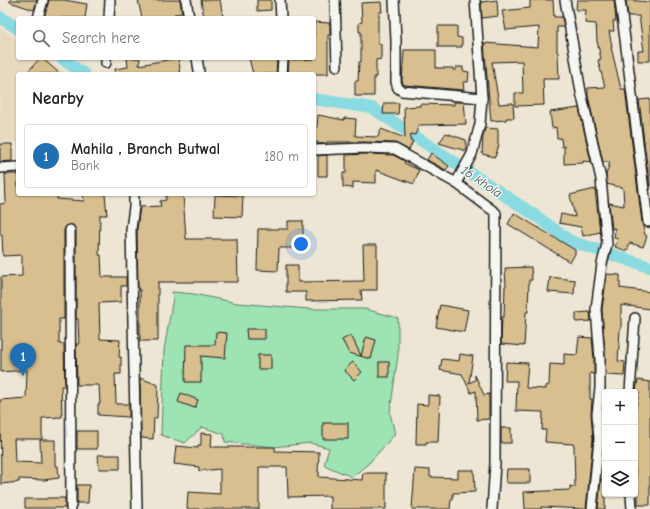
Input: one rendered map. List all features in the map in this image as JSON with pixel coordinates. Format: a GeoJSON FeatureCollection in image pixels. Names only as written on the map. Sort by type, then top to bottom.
{"type":"FeatureCollection","features":[{"type":"Feature","properties":{"kind":"street"},"geometry":{"type":"LineString","coordinates":[[39,16],[43,0]]}},
{"type":"Feature","properties":{"kind":"street"},"geometry":{"type":"LineString","coordinates":[[109,16],[110,0]]}},
{"type":"Feature","properties":{"kind":"street"},"geometry":{"type":"LineString","coordinates":[[186,0],[189,16]]}},
{"type":"Feature","properties":{"kind":"street"},"geometry":{"type":"LineString","coordinates":[[280,0],[281,16]]}},
{"type":"Feature","properties":{"kind":"street"},"geometry":{"type":"LineString","coordinates":[[335,0],[337,66]]}},
{"type":"Feature","properties":{"kind":"street"},"geometry":{"type":"LineString","coordinates":[[394,0],[396,82],[398,88],[402,92],[482,98]]}},
{"type":"Feature","properties":{"kind":"street"},"geometry":{"type":"LineString","coordinates":[[456,184],[472,154],[480,124],[482,98],[475,0]]}},
{"type":"Feature","properties":{"kind":"street"},"geometry":{"type":"LineString","coordinates":[[565,0],[581,92],[602,179],[607,244],[602,264],[596,309],[600,360],[600,388],[597,414],[599,439],[592,509]]}},
{"type":"Feature","properties":{"kind":"street"},"geometry":{"type":"LineString","coordinates":[[620,0],[648,222]]}},
{"type":"Feature","properties":{"kind":"street"},"geometry":{"type":"LineString","coordinates":[[197,60],[199,71]]}},
{"type":"Feature","properties":{"kind":"street"},"geometry":{"type":"LineString","coordinates":[[282,72],[283,60]]}},
{"type":"Feature","properties":{"kind":"street"},"geometry":{"type":"LineString","coordinates":[[316,150],[365,148],[395,150],[456,184],[496,213],[495,463],[492,509]]}},
{"type":"Feature","properties":{"kind":"street"},"geometry":{"type":"LineString","coordinates":[[0,168],[16,167]]}},
{"type":"Feature","properties":{"kind":"street"},"geometry":{"type":"LineString","coordinates":[[134,196],[131,229],[137,509]]}},
{"type":"Feature","properties":{"kind":"street"},"geometry":{"type":"LineString","coordinates":[[70,230],[71,509]]}},
{"type":"Feature","properties":{"kind":"street"},"geometry":{"type":"LineString","coordinates":[[630,389],[635,318]]}},
{"type":"Feature","properties":{"kind":"street"},"geometry":{"type":"LineString","coordinates":[[631,497],[632,509]]}},
{"type":"Feature","properties":{"kind":"shaded area"},"geometry":{"type":"Polygon","coordinates":[[[0,28],[16,39],[16,60],[47,60],[64,72],[16,72],[16,142],[0,141],[0,28]]]}},
{"type":"Feature","properties":{"kind":"green space"},"geometry":{"type":"Polygon","coordinates":[[[172,292],[194,294],[237,303],[309,309],[365,309],[398,318],[398,355],[390,413],[395,434],[369,463],[352,477],[324,465],[329,448],[310,443],[274,447],[225,442],[224,434],[202,427],[185,443],[161,435],[164,350],[173,298],[172,292]]]}},
{"type":"Feature","properties":{"kind":"building"},"geometry":{"type":"Polygon","coordinates":[[[10,0],[37,0],[34,10],[10,2],[10,0]]]}},
{"type":"Feature","properties":{"kind":"building"},"geometry":{"type":"Polygon","coordinates":[[[49,0],[64,0],[87,4],[85,16],[45,16],[49,0]]]}},
{"type":"Feature","properties":{"kind":"building"},"geometry":{"type":"Polygon","coordinates":[[[138,0],[180,0],[182,13],[174,14],[174,16],[142,16],[138,0]]]}},
{"type":"Feature","properties":{"kind":"building"},"geometry":{"type":"Polygon","coordinates":[[[201,0],[220,0],[223,16],[204,16],[201,0]]]}},
{"type":"Feature","properties":{"kind":"building"},"geometry":{"type":"Polygon","coordinates":[[[257,0],[271,0],[271,10],[257,11],[257,0]]]}},
{"type":"Feature","properties":{"kind":"building"},"geometry":{"type":"Polygon","coordinates":[[[497,0],[498,16],[482,18],[481,2],[497,0]]]}},
{"type":"Feature","properties":{"kind":"building"},"geometry":{"type":"Polygon","coordinates":[[[530,0],[553,0],[554,17],[562,17],[564,27],[557,27],[559,79],[543,79],[544,105],[515,106],[515,93],[523,93],[522,61],[492,62],[499,104],[513,103],[514,118],[491,121],[484,43],[538,47],[539,27],[506,30],[502,11],[530,8],[530,0]]]}},
{"type":"Feature","properties":{"kind":"building"},"geometry":{"type":"Polygon","coordinates":[[[577,0],[614,0],[616,21],[613,21],[614,31],[609,31],[611,47],[621,89],[625,89],[642,223],[645,235],[647,236],[643,247],[630,243],[627,251],[615,247],[618,239],[614,238],[615,228],[612,229],[609,203],[624,206],[623,188],[607,184],[606,175],[610,162],[603,162],[588,96],[588,88],[605,87],[598,60],[601,59],[597,41],[596,24],[585,23],[586,10],[576,10],[577,0]]]}},
{"type":"Feature","properties":{"kind":"building"},"geometry":{"type":"Polygon","coordinates":[[[626,0],[650,2],[650,61],[638,61],[638,51],[644,51],[639,16],[628,16],[626,0]]]}},
{"type":"Feature","properties":{"kind":"building"},"geometry":{"type":"Polygon","coordinates":[[[381,2],[382,12],[379,12],[378,20],[378,44],[381,44],[381,59],[376,60],[374,96],[355,96],[355,81],[358,81],[359,62],[361,62],[361,32],[359,32],[359,23],[362,22],[361,3],[381,2]]]}},
{"type":"Feature","properties":{"kind":"building"},"geometry":{"type":"Polygon","coordinates":[[[316,22],[330,23],[330,35],[328,35],[328,74],[316,74],[316,72],[288,72],[289,60],[316,60],[316,22]]]}},
{"type":"Feature","properties":{"kind":"building"},"geometry":{"type":"Polygon","coordinates":[[[438,26],[457,26],[457,37],[462,38],[462,47],[438,47],[438,26]]]}},
{"type":"Feature","properties":{"kind":"building"},"geometry":{"type":"Polygon","coordinates":[[[404,50],[436,50],[436,68],[453,68],[453,70],[456,70],[456,67],[463,67],[463,71],[469,72],[468,82],[463,82],[464,90],[404,85],[402,81],[404,50]]]}},
{"type":"Feature","properties":{"kind":"building"},"geometry":{"type":"Polygon","coordinates":[[[38,60],[44,60],[58,72],[28,72],[38,60]]]}},
{"type":"Feature","properties":{"kind":"building"},"geometry":{"type":"Polygon","coordinates":[[[127,60],[140,60],[139,65],[167,60],[178,60],[180,68],[180,72],[115,72],[115,69],[128,67],[127,60]]]}},
{"type":"Feature","properties":{"kind":"building"},"geometry":{"type":"Polygon","coordinates":[[[250,60],[277,60],[276,72],[252,72],[250,60]]]}},
{"type":"Feature","properties":{"kind":"building"},"geometry":{"type":"Polygon","coordinates":[[[650,99],[650,190],[639,100],[650,99]]]}},
{"type":"Feature","properties":{"kind":"building"},"geometry":{"type":"Polygon","coordinates":[[[454,102],[464,102],[466,124],[419,125],[415,135],[411,134],[410,141],[413,141],[409,150],[395,143],[327,142],[318,144],[318,142],[316,142],[318,115],[344,120],[344,118],[356,119],[355,136],[378,137],[381,129],[405,138],[404,107],[420,106],[420,104],[454,105],[454,102]]]}},
{"type":"Feature","properties":{"kind":"building"},"geometry":{"type":"Polygon","coordinates":[[[384,103],[399,103],[398,114],[383,114],[384,103]]]}},
{"type":"Feature","properties":{"kind":"building"},"geometry":{"type":"Polygon","coordinates":[[[579,108],[591,162],[583,161],[583,163],[564,164],[564,146],[562,147],[561,138],[557,138],[556,127],[552,128],[550,112],[579,108]]]}},
{"type":"Feature","properties":{"kind":"building"},"geometry":{"type":"Polygon","coordinates":[[[485,128],[498,129],[499,145],[495,157],[482,154],[485,128]]]}},
{"type":"Feature","properties":{"kind":"building"},"geometry":{"type":"Polygon","coordinates":[[[446,133],[466,140],[466,151],[439,143],[446,133]]]}},
{"type":"Feature","properties":{"kind":"building"},"geometry":{"type":"Polygon","coordinates":[[[0,144],[12,144],[12,161],[0,162],[0,144]]]}},
{"type":"Feature","properties":{"kind":"building"},"geometry":{"type":"Polygon","coordinates":[[[431,153],[449,166],[446,170],[427,160],[431,153]]]}},
{"type":"Feature","properties":{"kind":"building"},"geometry":{"type":"Polygon","coordinates":[[[327,155],[327,176],[318,176],[318,156],[327,155]]]}},
{"type":"Feature","properties":{"kind":"building"},"geometry":{"type":"Polygon","coordinates":[[[346,155],[393,155],[405,161],[404,163],[419,170],[414,184],[376,170],[376,183],[353,182],[353,188],[343,187],[343,173],[346,173],[346,155]]]}},
{"type":"Feature","properties":{"kind":"building"},"geometry":{"type":"Polygon","coordinates":[[[5,174],[16,174],[16,196],[57,196],[57,199],[84,201],[83,196],[105,196],[107,215],[100,215],[99,255],[101,255],[102,277],[126,277],[126,286],[121,286],[121,302],[99,303],[100,339],[120,340],[119,357],[121,357],[121,374],[115,374],[116,404],[129,404],[129,417],[98,415],[98,404],[100,404],[99,385],[77,385],[76,344],[79,344],[78,319],[76,319],[76,230],[73,225],[67,225],[64,230],[64,319],[59,319],[59,344],[64,344],[65,386],[61,386],[62,417],[42,418],[42,439],[14,439],[15,462],[41,463],[40,440],[55,440],[55,466],[58,466],[59,478],[44,480],[19,479],[19,482],[1,484],[0,400],[26,398],[27,370],[1,372],[1,277],[22,276],[22,255],[3,256],[2,235],[0,235],[0,204],[6,203],[5,174]]]}},
{"type":"Feature","properties":{"kind":"building"},"geometry":{"type":"Polygon","coordinates":[[[595,189],[600,232],[583,236],[581,227],[559,223],[561,214],[575,217],[570,195],[595,189]]]}},
{"type":"Feature","properties":{"kind":"building"},"geometry":{"type":"Polygon","coordinates":[[[166,196],[183,196],[186,239],[237,239],[238,282],[158,282],[158,341],[140,341],[140,290],[138,290],[137,229],[140,207],[161,206],[160,201],[166,200],[166,196]]]}},
{"type":"Feature","properties":{"kind":"building"},"geometry":{"type":"Polygon","coordinates":[[[215,196],[243,196],[242,217],[214,216],[215,196]]]}},
{"type":"Feature","properties":{"kind":"building"},"geometry":{"type":"Polygon","coordinates":[[[514,213],[575,250],[575,254],[570,262],[508,224],[514,213]]]}},
{"type":"Feature","properties":{"kind":"building"},"geometry":{"type":"Polygon","coordinates":[[[288,221],[303,221],[303,248],[279,248],[278,271],[257,270],[258,229],[288,229],[288,221]]]}},
{"type":"Feature","properties":{"kind":"building"},"geometry":{"type":"Polygon","coordinates":[[[363,245],[377,245],[377,290],[361,290],[362,300],[306,301],[306,292],[286,292],[286,265],[298,265],[298,282],[364,281],[363,245]]]}},
{"type":"Feature","properties":{"kind":"building"},"geometry":{"type":"Polygon","coordinates":[[[531,267],[532,280],[529,280],[528,312],[526,312],[524,346],[501,344],[502,317],[504,317],[506,286],[505,268],[531,267]]]}},
{"type":"Feature","properties":{"kind":"building"},"geometry":{"type":"Polygon","coordinates":[[[607,274],[620,275],[620,288],[650,292],[650,309],[621,305],[621,329],[618,361],[625,362],[624,376],[606,375],[602,309],[607,274]]]}},
{"type":"Feature","properties":{"kind":"building"},"geometry":{"type":"Polygon","coordinates":[[[550,277],[575,280],[574,294],[548,292],[550,277]]]}},
{"type":"Feature","properties":{"kind":"building"},"geometry":{"type":"Polygon","coordinates":[[[440,305],[468,310],[464,332],[436,327],[440,305]]]}},
{"type":"Feature","properties":{"kind":"building"},"geometry":{"type":"Polygon","coordinates":[[[590,312],[591,321],[576,322],[576,313],[590,312]]]}},
{"type":"Feature","properties":{"kind":"building"},"geometry":{"type":"Polygon","coordinates":[[[246,329],[265,329],[265,339],[247,339],[246,329]]]}},
{"type":"Feature","properties":{"kind":"building"},"geometry":{"type":"Polygon","coordinates":[[[216,332],[227,333],[225,358],[201,356],[201,382],[185,382],[186,345],[215,345],[216,332]]]}},
{"type":"Feature","properties":{"kind":"building"},"geometry":{"type":"Polygon","coordinates":[[[351,335],[361,356],[366,337],[376,340],[371,359],[349,353],[342,340],[351,335]]]}},
{"type":"Feature","properties":{"kind":"building"},"geometry":{"type":"Polygon","coordinates":[[[579,337],[592,338],[594,359],[594,374],[590,373],[593,439],[586,509],[541,507],[541,509],[525,509],[524,492],[570,490],[570,486],[575,487],[574,445],[545,442],[546,430],[542,430],[543,412],[516,411],[517,381],[505,381],[506,362],[528,363],[526,388],[546,389],[546,386],[549,385],[550,364],[564,365],[564,354],[577,355],[579,337]]]}},
{"type":"Feature","properties":{"kind":"building"},"geometry":{"type":"Polygon","coordinates":[[[460,354],[473,356],[469,383],[475,380],[475,375],[484,395],[489,394],[489,419],[477,420],[476,391],[471,393],[462,374],[440,370],[442,359],[459,361],[460,354]]]}},
{"type":"Feature","properties":{"kind":"building"},"geometry":{"type":"Polygon","coordinates":[[[258,355],[271,355],[271,369],[258,369],[258,355]]]}},
{"type":"Feature","properties":{"kind":"building"},"geometry":{"type":"Polygon","coordinates":[[[353,362],[362,372],[354,380],[344,370],[353,362]]]}},
{"type":"Feature","properties":{"kind":"building"},"geometry":{"type":"Polygon","coordinates":[[[379,362],[389,362],[389,377],[379,377],[379,362]]]}},
{"type":"Feature","properties":{"kind":"building"},"geometry":{"type":"Polygon","coordinates":[[[140,378],[158,385],[157,418],[154,418],[153,439],[141,438],[140,378]]]}},
{"type":"Feature","properties":{"kind":"building"},"geometry":{"type":"Polygon","coordinates":[[[638,380],[650,382],[650,505],[638,505],[639,392],[638,389],[636,389],[638,380]]]}},
{"type":"Feature","properties":{"kind":"building"},"geometry":{"type":"Polygon","coordinates":[[[181,393],[198,400],[195,408],[178,402],[181,393]]]}},
{"type":"Feature","properties":{"kind":"building"},"geometry":{"type":"Polygon","coordinates":[[[428,395],[440,396],[438,442],[416,444],[417,404],[428,405],[428,395]]]}},
{"type":"Feature","properties":{"kind":"building"},"geometry":{"type":"Polygon","coordinates":[[[323,423],[348,423],[348,439],[323,439],[323,423]]]}},
{"type":"Feature","properties":{"kind":"building"},"geometry":{"type":"Polygon","coordinates":[[[501,428],[511,428],[511,443],[501,443],[501,428]]]}},
{"type":"Feature","properties":{"kind":"building"},"geometry":{"type":"Polygon","coordinates":[[[77,431],[97,431],[97,449],[77,449],[77,431]]]}},
{"type":"Feature","properties":{"kind":"building"},"geometry":{"type":"Polygon","coordinates":[[[201,433],[212,434],[211,447],[275,447],[275,451],[319,452],[319,477],[362,480],[363,473],[386,473],[386,509],[330,509],[330,496],[288,497],[287,467],[259,467],[259,509],[187,509],[188,492],[220,494],[220,469],[199,471],[199,467],[174,464],[176,446],[198,448],[198,445],[201,445],[201,433]]]}},
{"type":"Feature","properties":{"kind":"building"},"geometry":{"type":"Polygon","coordinates":[[[98,455],[120,455],[120,469],[99,469],[98,455]]]}},
{"type":"Feature","properties":{"kind":"building"},"geometry":{"type":"Polygon","coordinates":[[[415,469],[430,470],[430,477],[458,478],[458,470],[474,470],[475,492],[453,493],[450,509],[412,509],[415,469]]]}},
{"type":"Feature","properties":{"kind":"building"},"geometry":{"type":"Polygon","coordinates":[[[507,469],[530,469],[530,483],[506,483],[507,469]]]}},
{"type":"Feature","properties":{"kind":"building"},"geometry":{"type":"Polygon","coordinates":[[[602,479],[602,497],[605,497],[605,509],[598,509],[602,479]]]}},
{"type":"Feature","properties":{"kind":"building"},"geometry":{"type":"Polygon","coordinates":[[[77,485],[89,485],[88,503],[77,503],[77,485]]]}},
{"type":"Feature","properties":{"kind":"building"},"geometry":{"type":"Polygon","coordinates":[[[65,498],[65,508],[25,508],[25,499],[65,498]]]}},
{"type":"Feature","properties":{"kind":"waterway","name":"16 khola"},"geometry":{"type":"LineString","coordinates":[[0,17],[16,28]]}},
{"type":"Feature","properties":{"kind":"waterway","name":"16 khola"},"geometry":{"type":"LineString","coordinates":[[64,60],[81,72]]}},
{"type":"Feature","properties":{"kind":"waterway","name":"16 khola"},"geometry":{"type":"LineString","coordinates":[[316,99],[372,108],[539,218],[570,241],[650,267]]}},
{"type":"Feature","properties":{"kind":"place","name":"Mahila , Branch Butwal"},"geometry":{"type":"Point","coordinates":[23,376]}}]}
